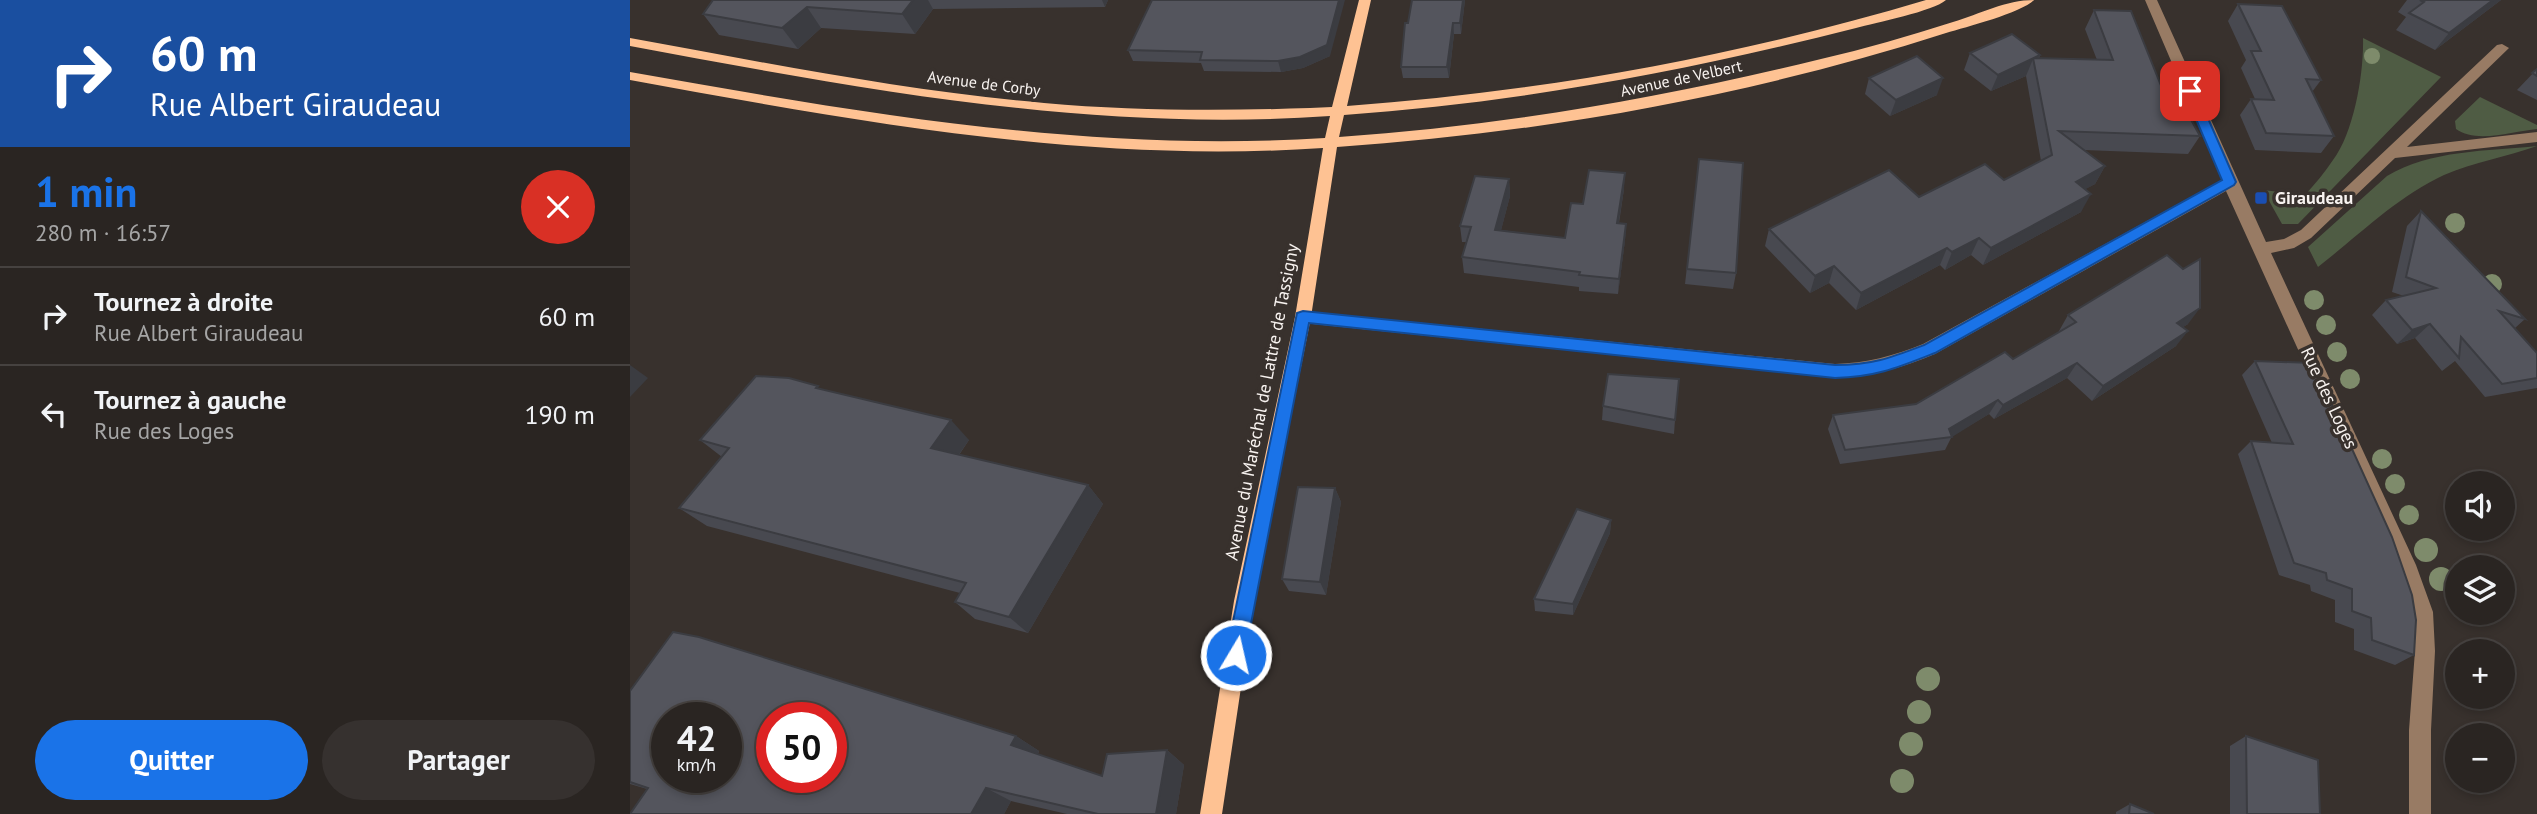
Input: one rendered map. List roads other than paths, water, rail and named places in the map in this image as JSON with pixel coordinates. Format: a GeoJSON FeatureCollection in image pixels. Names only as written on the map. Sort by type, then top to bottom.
{"type":"FeatureCollection","features":[{"type":"Feature","properties":{"kind":"main road","name":"Avenue du Maréchal de Lattre de Tassigny"},"geometry":{"type":"LineString","coordinates":[[1211,814],[1244,601],[1303,317],[1331,142],[1365,0]]}},
{"type":"Feature","properties":{"kind":"main road","name":"Avenue de Velbert"},"geometry":{"type":"LineString","coordinates":[[1338,111],[1444,102],[1606,80],[1847,27],[1940,0]]}},
{"type":"Feature","properties":{"kind":"main road","name":"Avenue de Velbert"},"geometry":{"type":"LineString","coordinates":[[1331,142],[1434,135],[1524,124],[1695,94],[1871,52],[1964,24],[2028,0]]}},
{"type":"Feature","properties":{"kind":"main road","name":"Avenue de Corby"},"geometry":{"type":"LineString","coordinates":[[630,43],[944,96],[1045,108],[1222,115],[1338,111]]}},
{"type":"Feature","properties":{"kind":"main road"},"geometry":{"type":"LineString","coordinates":[[630,76],[924,126],[1028,138],[1131,145],[1331,142]]}},
{"type":"Feature","properties":{"kind":"street","name":"Rue des Loges"},"geometry":{"type":"LineString","coordinates":[[2151,0],[2230,182],[2406,565],[2423,612],[2425,651],[2420,730],[2420,814]]}},
{"type":"Feature","properties":{"kind":"street"},"geometry":{"type":"LineString","coordinates":[[2261,249],[2288,244],[2306,234],[2502,48]]}},
{"type":"Feature","properties":{"kind":"street"},"geometry":{"type":"LineString","coordinates":[[2389,154],[2537,137]]}},
{"type":"Feature","properties":{"kind":"street"},"geometry":{"type":"LineString","coordinates":[[1303,317],[1835,371],[1866,371],[1896,363],[1929,349],[2230,182]]}},
{"type":"Feature","properties":{"kind":"place","name":"Giraudeau"},"geometry":{"type":"Point","coordinates":[2261,198]}}]}
